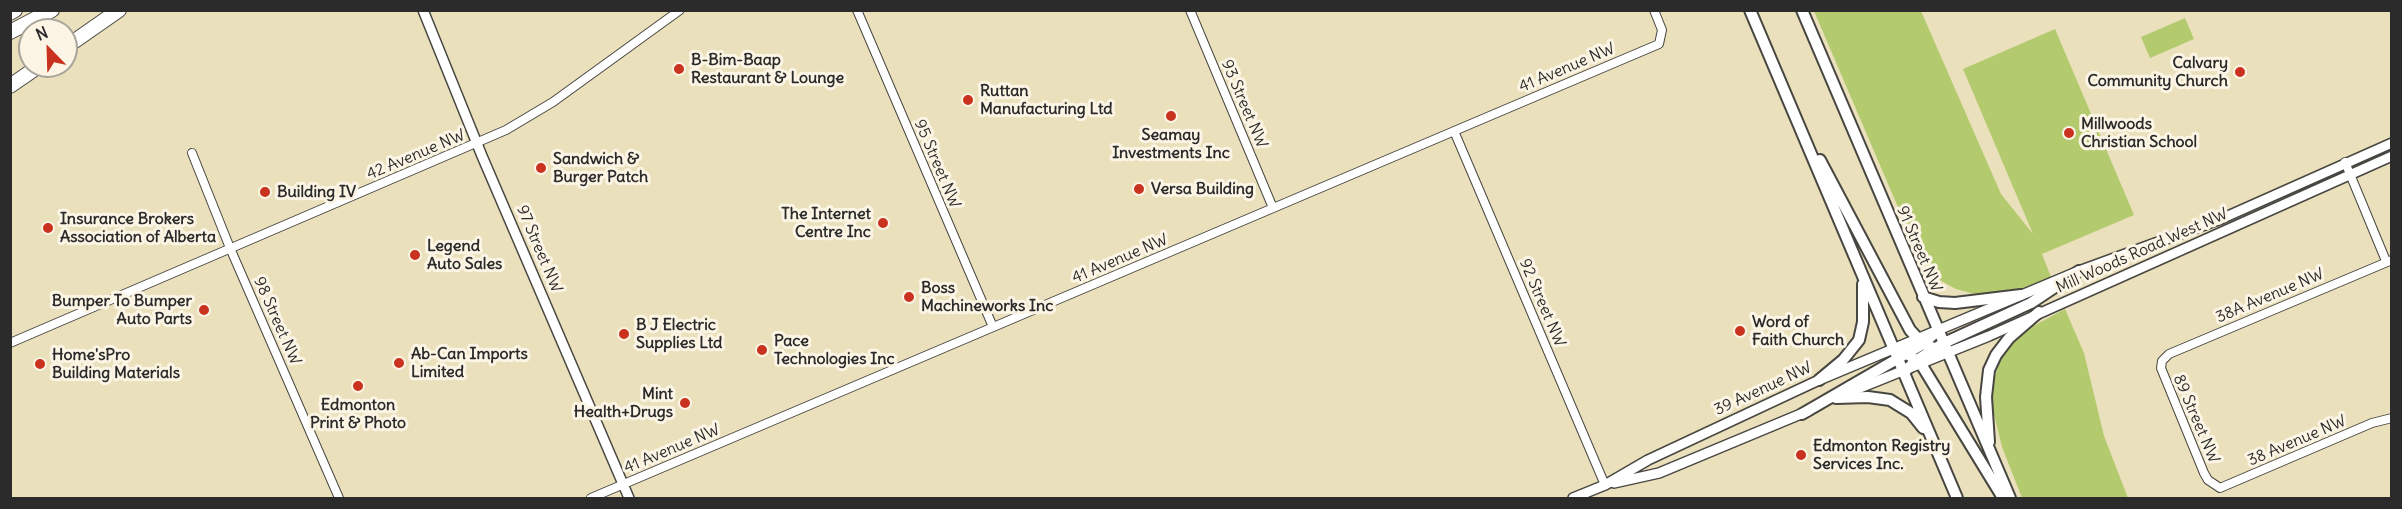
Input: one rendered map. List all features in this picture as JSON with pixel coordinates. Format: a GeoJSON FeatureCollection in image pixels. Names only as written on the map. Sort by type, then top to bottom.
{"type":"FeatureCollection","features":[{"type":"Feature","properties":{"kind":"highway"},"geometry":{"type":"LineString","coordinates":[[10,13],[15,10]]}},
{"type":"Feature","properties":{"kind":"highway"},"geometry":{"type":"LineString","coordinates":[[10,32],[51,10]]}},
{"type":"Feature","properties":{"kind":"highway"},"geometry":{"type":"LineString","coordinates":[[78,39],[119,10]]}},
{"type":"Feature","properties":{"kind":"main road"},"geometry":{"type":"LineString","coordinates":[[1750,10],[1863,278],[1899,353],[1904,372],[1957,498]]}},
{"type":"Feature","properties":{"kind":"main road","name":"91 Street NW"},"geometry":{"type":"LineString","coordinates":[[1802,10],[1938,330],[1942,348],[2010,498]]}},
{"type":"Feature","properties":{"kind":"main road"},"geometry":{"type":"LineString","coordinates":[[1788,99],[1910,330],[1921,341],[1942,348]]}},
{"type":"Feature","properties":{"kind":"main road"},"geometry":{"type":"LineString","coordinates":[[1904,372],[1942,348],[2031,303],[2079,272]]}},
{"type":"Feature","properties":{"kind":"main road"},"geometry":{"type":"LineString","coordinates":[[1819,380],[1843,360],[1859,340],[1863,322],[1863,278]]}},
{"type":"Feature","properties":{"kind":"main road"},"geometry":{"type":"LineString","coordinates":[[1923,297],[1939,302],[1955,303],[2021,295]]}},
{"type":"Feature","properties":{"kind":"main road"},"geometry":{"type":"LineString","coordinates":[[1990,452],[1986,397],[1989,370],[1996,355],[2009,338],[2039,312]]}},
{"type":"Feature","properties":{"kind":"main road"},"geometry":{"type":"LineString","coordinates":[[1802,414],[1938,330]]}},
{"type":"Feature","properties":{"kind":"main road"},"geometry":{"type":"LineString","coordinates":[[1899,353],[1919,362],[2003,498]]}},
{"type":"Feature","properties":{"kind":"main road"},"geometry":{"type":"LineString","coordinates":[[1836,398],[1876,398],[1897,403],[1918,420],[1934,443]]}},
{"type":"Feature","properties":{"kind":"street","name":"97 Street NW"},"geometry":{"type":"LineString","coordinates":[[423,10],[477,143],[629,498]]}},
{"type":"Feature","properties":{"kind":"street","name":"42 Avenue NW"},"geometry":{"type":"LineString","coordinates":[[10,343],[477,143],[542,109],[680,10]]}},
{"type":"Feature","properties":{"kind":"street","name":"95 Street NW"},"geometry":{"type":"LineString","coordinates":[[857,10],[993,327]]}},
{"type":"Feature","properties":{"kind":"street","name":"93 Street NW"},"geometry":{"type":"LineString","coordinates":[[1190,10],[1273,208]]}},
{"type":"Feature","properties":{"kind":"street","name":"41 Avenue NW"},"geometry":{"type":"LineString","coordinates":[[591,498],[1659,44],[1662,30],[1654,10]]}},
{"type":"Feature","properties":{"kind":"street","name":"92 Street NW"},"geometry":{"type":"LineString","coordinates":[[1454,131],[1605,485]]}},
{"type":"Feature","properties":{"kind":"street","name":"Mill Woods Road West NW"},"geometry":{"type":"LineString","coordinates":[[1938,330],[2079,272],[2221,219],[2391,143]]}},
{"type":"Feature","properties":{"kind":"street","name":"98 Street NW"},"geometry":{"type":"LineString","coordinates":[[192,153],[230,248],[339,498]]}},
{"type":"Feature","properties":{"kind":"street","name":"Mill Woods Road West NW"},"geometry":{"type":"LineString","coordinates":[[1942,348],[2039,312],[2391,156]]}},
{"type":"Feature","properties":{"kind":"street"},"geometry":{"type":"LineString","coordinates":[[2345,162],[2389,260]]}},
{"type":"Feature","properties":{"kind":"street","name":"38A Avenue NW"},"geometry":{"type":"LineString","coordinates":[[2162,361],[2169,354],[2389,260]]}},
{"type":"Feature","properties":{"kind":"street","name":"39 Avenue NW"},"geometry":{"type":"LineString","coordinates":[[1573,498],[1605,485],[1648,460],[1819,380],[1899,353]]}},
{"type":"Feature","properties":{"kind":"street","name":"89 Street NW"},"geometry":{"type":"LineString","coordinates":[[2162,361],[2162,374],[2200,463],[2208,480],[2214,485]]}},
{"type":"Feature","properties":{"kind":"street","name":"39 Avenue NW"},"geometry":{"type":"LineString","coordinates":[[1605,485],[1659,473],[1836,398],[1904,372]]}},
{"type":"Feature","properties":{"kind":"street","name":"38 Avenue NW"},"geometry":{"type":"LineString","coordinates":[[2214,485],[2220,488],[2230,485],[2372,423],[2391,418]]}},
{"type":"Feature","properties":{"kind":"green space"},"geometry":{"type":"Polygon","coordinates":[[[1814,11],[1921,11],[2001,194],[2033,234],[1963,69],[2055,29],[2134,215],[2042,254],[2051,277],[2020,290],[1978,295],[1956,289],[1943,282],[1934,276],[1918,254],[1814,11]]]}},
{"type":"Feature","properties":{"kind":"green space"},"geometry":{"type":"Polygon","coordinates":[[[2185,18],[2194,39],[2150,58],[2141,37],[2185,18]]]}},
{"type":"Feature","properties":{"kind":"green space"},"geometry":{"type":"Polygon","coordinates":[[[2065,309],[2084,353],[2104,436],[2128,498],[2022,498],[2002,447],[1991,402],[1993,381],[2001,359],[2008,347],[2026,330],[2065,309]]]}},
{"type":"Feature","properties":{"kind":"place","name":"B-Bim-Baap Restaurant & Lounge"},"geometry":{"type":"Point","coordinates":[679,69]}},
{"type":"Feature","properties":{"kind":"place","name":"Calvary Community Church"},"geometry":{"type":"Point","coordinates":[2240,72]}},
{"type":"Feature","properties":{"kind":"place","name":"Ruttan Manufacturing Ltd"},"geometry":{"type":"Point","coordinates":[968,100]}},
{"type":"Feature","properties":{"kind":"place","name":"Seamay Investments Inc"},"geometry":{"type":"Point","coordinates":[1171,116]}},
{"type":"Feature","properties":{"kind":"place","name":"Millwoods Christian School"},"geometry":{"type":"Point","coordinates":[2069,133]}},
{"type":"Feature","properties":{"kind":"place","name":"Sandwich & Burger Patch"},"geometry":{"type":"Point","coordinates":[541,168]}},
{"type":"Feature","properties":{"kind":"place","name":"Versa Building"},"geometry":{"type":"Point","coordinates":[1139,189]}},
{"type":"Feature","properties":{"kind":"place","name":"Building IV"},"geometry":{"type":"Point","coordinates":[265,192]}},
{"type":"Feature","properties":{"kind":"place","name":"The Internet Centre Inc"},"geometry":{"type":"Point","coordinates":[883,223]}},
{"type":"Feature","properties":{"kind":"place","name":"Insurance Brokers Association of Alberta"},"geometry":{"type":"Point","coordinates":[48,228]}},
{"type":"Feature","properties":{"kind":"place","name":"Legend Auto Sales"},"geometry":{"type":"Point","coordinates":[415,255]}},
{"type":"Feature","properties":{"kind":"place","name":"Boss Machineworks Inc"},"geometry":{"type":"Point","coordinates":[909,297]}},
{"type":"Feature","properties":{"kind":"place","name":"Bumper To Bumper Auto Parts"},"geometry":{"type":"Point","coordinates":[204,310]}},
{"type":"Feature","properties":{"kind":"place","name":"Word of Faith Church"},"geometry":{"type":"Point","coordinates":[1740,331]}},
{"type":"Feature","properties":{"kind":"place","name":"B J Electric Supplies Ltd"},"geometry":{"type":"Point","coordinates":[624,334]}},
{"type":"Feature","properties":{"kind":"place","name":"Pace Technologies Inc"},"geometry":{"type":"Point","coordinates":[762,350]}},
{"type":"Feature","properties":{"kind":"place","name":"Ab-Can Imports Limited"},"geometry":{"type":"Point","coordinates":[399,363]}},
{"type":"Feature","properties":{"kind":"place","name":"Home'sPro Building Materials"},"geometry":{"type":"Point","coordinates":[40,364]}},
{"type":"Feature","properties":{"kind":"place","name":"Edmonton Print & Photo"},"geometry":{"type":"Point","coordinates":[358,386]}},
{"type":"Feature","properties":{"kind":"place","name":"Mint Health+Drugs"},"geometry":{"type":"Point","coordinates":[685,403]}},
{"type":"Feature","properties":{"kind":"place","name":"Edmonton Registry Services Inc."},"geometry":{"type":"Point","coordinates":[1801,455]}}]}
